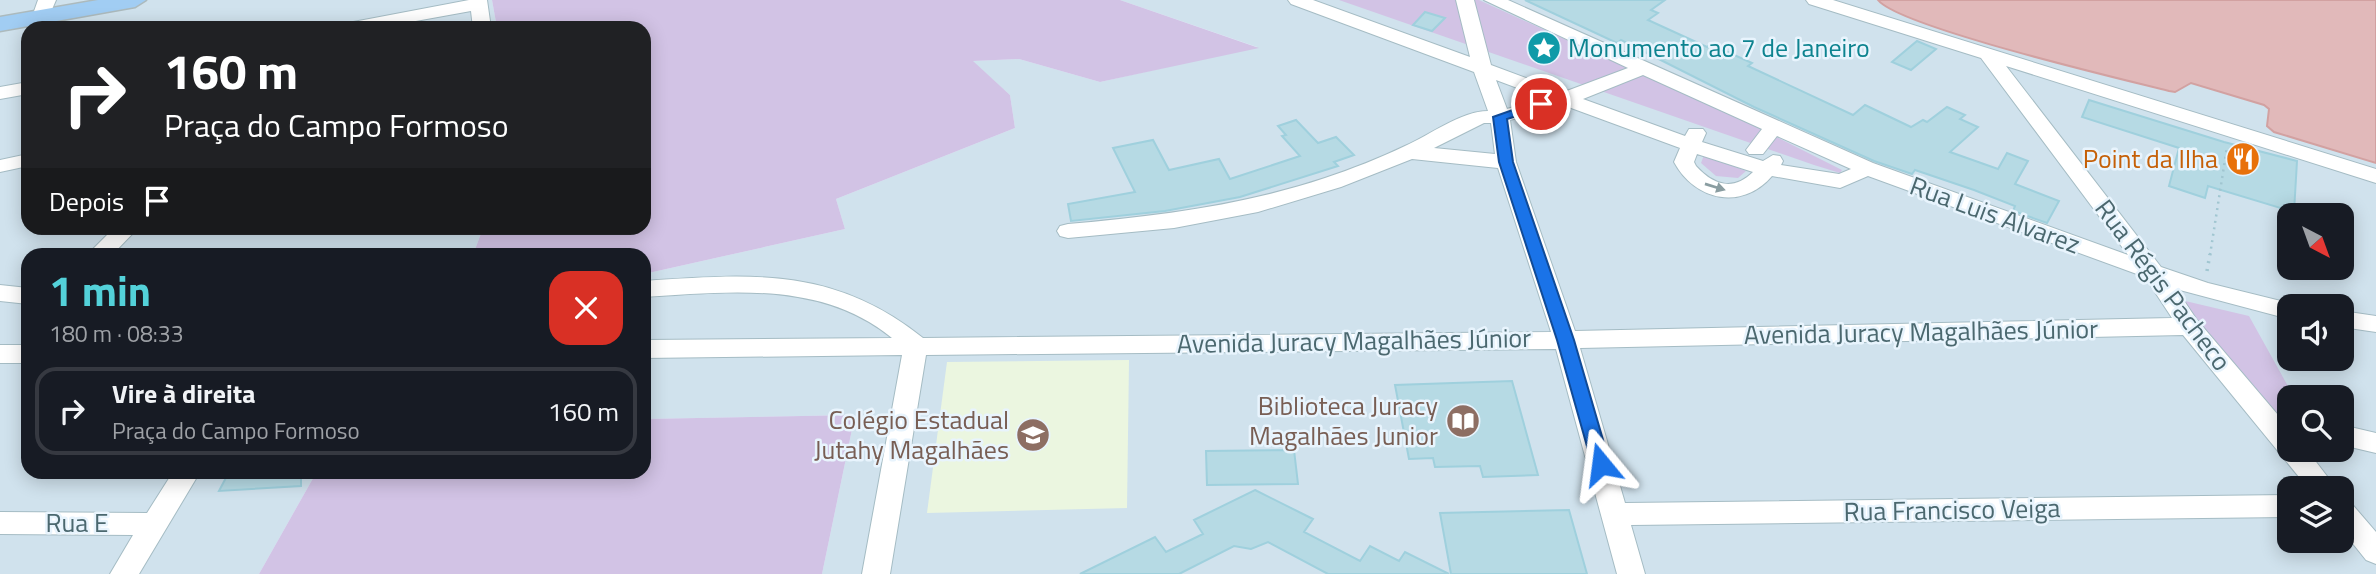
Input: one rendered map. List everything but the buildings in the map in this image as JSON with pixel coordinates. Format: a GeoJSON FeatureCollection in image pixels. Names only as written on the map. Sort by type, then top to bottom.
{"type":"FeatureCollection","features":[{"type":"Feature","properties":{"kind":"main road"},"geometry":{"type":"LineString","coordinates":[[0,24],[44,8],[135,0]]}},
{"type":"Feature","properties":{"kind":"street"},"geometry":{"type":"LineString","coordinates":[[1297,0],[1481,61],[1585,92],[1694,138]]}},
{"type":"Feature","properties":{"kind":"street"},"geometry":{"type":"LineString","coordinates":[[1322,0],[1481,61],[1561,98],[1766,159],[1807,175],[1840,181],[1855,176],[1866,168]]}},
{"type":"Feature","properties":{"kind":"street"},"geometry":{"type":"LineString","coordinates":[[1465,0],[1481,61],[1500,117],[1506,162],[1566,340],[1631,574]]}},
{"type":"Feature","properties":{"kind":"street","name":"Rua Luis Alvarez"},"geometry":{"type":"LineString","coordinates":[[1493,0],[1647,67],[1866,168],[2203,290],[2277,309]]}},
{"type":"Feature","properties":{"kind":"street"},"geometry":{"type":"LineString","coordinates":[[1815,0],[2376,176]]}},
{"type":"Feature","properties":{"kind":"street"},"geometry":{"type":"LineString","coordinates":[[383,21],[478,2],[481,21]]}},
{"type":"Feature","properties":{"kind":"street","name":"Rua Régis Pacheco"},"geometry":{"type":"LineString","coordinates":[[1988,55],[2154,273],[2189,326],[2277,420]]}},
{"type":"Feature","properties":{"kind":"street"},"geometry":{"type":"LineString","coordinates":[[1068,231],[1174,221],[1258,205],[1334,182],[1410,152],[1481,117],[1500,117],[1585,92],[1647,67]]}},
{"type":"Feature","properties":{"kind":"street"},"geometry":{"type":"LineString","coordinates":[[0,93],[21,89]]}},
{"type":"Feature","properties":{"kind":"street"},"geometry":{"type":"LineString","coordinates":[[1694,138],[1684,162],[1686,168],[1701,183],[1716,188],[1745,189],[1766,159],[1775,125]]}},
{"type":"Feature","properties":{"kind":"street"},"geometry":{"type":"LineString","coordinates":[[1410,152],[1506,162]]}},
{"type":"Feature","properties":{"kind":"street"},"geometry":{"type":"LineString","coordinates":[[0,166],[21,162]]}},
{"type":"Feature","properties":{"kind":"street"},"geometry":{"type":"LineString","coordinates":[[106,248],[120,235]]}},
{"type":"Feature","properties":{"kind":"street"},"geometry":{"type":"LineString","coordinates":[[651,289],[731,285],[805,290],[868,309],[916,345],[876,574]]}},
{"type":"Feature","properties":{"kind":"street"},"geometry":{"type":"LineString","coordinates":[[0,293],[21,295]]}},
{"type":"Feature","properties":{"kind":"street"},"geometry":{"type":"LineString","coordinates":[[2354,321],[2376,324]]}},
{"type":"Feature","properties":{"kind":"street","name":"Avenida Juracy Magalhães Júnior"},"geometry":{"type":"LineString","coordinates":[[651,349],[1566,340],[2189,326]]}},
{"type":"Feature","properties":{"kind":"street"},"geometry":{"type":"LineString","coordinates":[[0,355],[21,354]]}},
{"type":"Feature","properties":{"kind":"street"},"geometry":{"type":"LineString","coordinates":[[2354,438],[2376,443]]}},
{"type":"Feature","properties":{"kind":"street","name":"Rua Régis Pacheco"},"geometry":{"type":"LineString","coordinates":[[2302,462],[2313,476]]}},
{"type":"Feature","properties":{"kind":"street"},"geometry":{"type":"LineString","coordinates":[[124,574],[183,479]]}},
{"type":"Feature","properties":{"kind":"street","name":"Rua Francisco Veiga"},"geometry":{"type":"LineString","coordinates":[[1615,514],[2277,506]]}},
{"type":"Feature","properties":{"kind":"street","name":"Rua E"},"geometry":{"type":"LineString","coordinates":[[0,523],[155,523]]}},
{"type":"Feature","properties":{"kind":"street"},"geometry":{"type":"LineString","coordinates":[[2354,525],[2376,552]]}},
{"type":"Feature","properties":{"kind":"path"},"geometry":{"type":"LineString","coordinates":[[2203,290],[2230,130]]}},
{"type":"Feature","properties":{"kind":"shaded area"},"geometry":{"type":"Polygon","coordinates":[[[0,0],[492,0],[496,21],[21,21],[21,235],[480,235],[476,248],[21,248],[21,479],[313,479],[259,574],[0,574],[0,0]]]}},
{"type":"Feature","properties":{"kind":"shaded area"},"geometry":{"type":"Polygon","coordinates":[[[492,0],[1120,0],[1259,48],[1100,82],[1019,59],[973,61],[1010,95],[1015,128],[836,199],[845,229],[651,272],[651,248],[476,248],[480,235],[651,235],[651,21],[496,21],[492,0]]]}},
{"type":"Feature","properties":{"kind":"shaded area"},"geometry":{"type":"Polygon","coordinates":[[[1120,0],[1878,0],[1881,4],[2026,54],[2169,91],[2175,92],[2191,83],[2264,105],[2269,109],[2274,132],[2376,163],[2376,574],[822,574],[855,415],[651,419],[651,272],[845,229],[836,199],[1015,128],[1010,95],[972,61],[1019,59],[1100,82],[1257,47],[1120,0]]]}},
{"type":"Feature","properties":{"kind":"shaded area"},"geometry":{"type":"Polygon","coordinates":[[[1339,0],[1479,0],[1747,122],[1842,170],[1840,173],[1814,165],[1339,0]]]}},
{"type":"Feature","properties":{"kind":"shaded area"},"geometry":{"type":"Polygon","coordinates":[[[1878,0],[2376,0],[2376,163],[2274,132],[2267,126],[2269,109],[2264,105],[2191,83],[2175,92],[2169,91],[2014,51],[1926,24],[1895,11],[1878,0]]]}},
{"type":"Feature","properties":{"kind":"shaded area"},"geometry":{"type":"Polygon","coordinates":[[[1704,155],[1746,171],[1738,178],[1716,176],[1701,163],[1704,155]]]}},
{"type":"Feature","properties":{"kind":"shaded area"},"geometry":{"type":"Polygon","coordinates":[[[2181,300],[2249,316],[2277,371],[2287,385],[2277,385],[2275,413],[2181,300]]]}},
{"type":"Feature","properties":{"kind":"shaded area","name":"Colégio Estadual Jutahy Magalhães"},"geometry":{"type":"Polygon","coordinates":[[[1129,360],[1127,508],[927,513],[947,362],[1129,360]]]}},
{"type":"Feature","properties":{"kind":"shaded area"},"geometry":{"type":"Polygon","coordinates":[[[855,415],[822,574],[259,574],[313,479],[651,479],[651,419],[855,415]]]}},
{"type":"Feature","properties":{"kind":"place","name":"Monumento ao 7 de Janeiro"},"geometry":{"type":"Point","coordinates":[1544,48]}},
{"type":"Feature","properties":{"kind":"place","name":"Point da Ilha"},"geometry":{"type":"Point","coordinates":[2243,159]}},
{"type":"Feature","properties":{"kind":"place","name":"Biblioteca Juracy Magalhães Junior"},"geometry":{"type":"Point","coordinates":[1463,421]}},
{"type":"Feature","properties":{"kind":"place","name":"Colégio Estadual Jutahy Magalhães"},"geometry":{"type":"Point","coordinates":[1033,435]}},
{"type":"Feature","properties":{"kind":"route"},"geometry":{"type":"LineString","coordinates":[[1541,104],[1500,117],[1506,162],[1566,340],[1601,464]]}}]}
